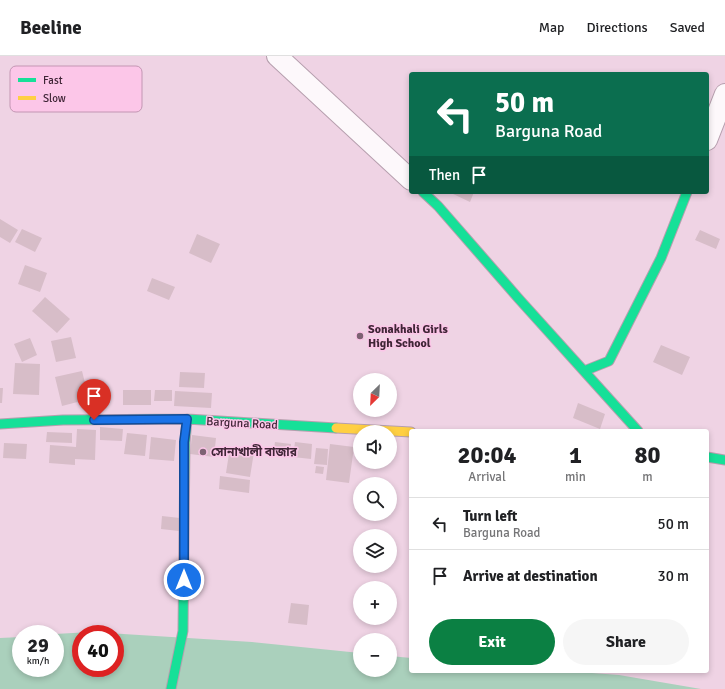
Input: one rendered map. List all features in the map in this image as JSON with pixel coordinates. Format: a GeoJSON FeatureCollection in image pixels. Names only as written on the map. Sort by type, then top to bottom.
{"type":"FeatureCollection","features":[{"type":"Feature","properties":{"kind":"street"},"geometry":{"type":"LineString","coordinates":[[277,56],[409,178]]}},
{"type":"Feature","properties":{"kind":"street"},"geometry":{"type":"LineString","coordinates":[[709,135],[725,94]]}},
{"type":"Feature","properties":{"kind":"street"},"geometry":{"type":"LineString","coordinates":[[425,194],[438,206],[519,299],[636,429]]}},
{"type":"Feature","properties":{"kind":"street"},"geometry":{"type":"LineString","coordinates":[[584,371],[609,361],[661,258],[686,194]]}},
{"type":"Feature","properties":{"kind":"street"},"geometry":{"type":"LineString","coordinates":[[171,689],[183,631],[184,442],[187,419]]}},
{"type":"Feature","properties":{"kind":"street","name":"Barguna Road"},"geometry":{"type":"LineString","coordinates":[[0,424],[63,420],[187,419],[409,432]]}},
{"type":"Feature","properties":{"kind":"street"},"geometry":{"type":"LineString","coordinates":[[709,457],[725,460]]}},
{"type":"Feature","properties":{"kind":"shaded area"},"geometry":{"type":"Polygon","coordinates":[[[72,633],[72,677],[124,677],[124,634],[252,642],[353,652],[353,677],[397,677],[397,657],[409,658],[409,673],[592,673],[619,675],[701,689],[0,689],[0,638],[12,637],[12,677],[64,677],[64,634],[72,633]]]}},
{"type":"Feature","properties":{"kind":"building"},"geometry":{"type":"Polygon","coordinates":[[[453,194],[473,194],[470,202],[453,194]]]}},
{"type":"Feature","properties":{"kind":"building"},"geometry":{"type":"Polygon","coordinates":[[[0,219],[18,230],[10,243],[0,237],[0,219]]]}},
{"type":"Feature","properties":{"kind":"building"},"geometry":{"type":"Polygon","coordinates":[[[22,229],[42,238],[35,252],[15,242],[22,229]]]}},
{"type":"Feature","properties":{"kind":"building"},"geometry":{"type":"Polygon","coordinates":[[[700,230],[720,239],[716,249],[695,240],[700,230]]]}},
{"type":"Feature","properties":{"kind":"building"},"geometry":{"type":"Polygon","coordinates":[[[197,234],[220,244],[211,263],[189,253],[197,234]]]}},
{"type":"Feature","properties":{"kind":"building"},"geometry":{"type":"Polygon","coordinates":[[[25,265],[47,273],[40,292],[18,284],[25,265]]]}},
{"type":"Feature","properties":{"kind":"building"},"geometry":{"type":"Polygon","coordinates":[[[152,278],[175,287],[169,300],[147,291],[152,278]]]}},
{"type":"Feature","properties":{"kind":"building"},"geometry":{"type":"Polygon","coordinates":[[[45,297],[70,319],[57,333],[32,311],[45,297]]]}},
{"type":"Feature","properties":{"kind":"building"},"geometry":{"type":"Polygon","coordinates":[[[71,337],[76,358],[56,362],[51,341],[71,337]]]}},
{"type":"Feature","properties":{"kind":"building"},"geometry":{"type":"Polygon","coordinates":[[[30,338],[37,355],[22,362],[14,344],[30,338]]]}},
{"type":"Feature","properties":{"kind":"building"},"geometry":{"type":"Polygon","coordinates":[[[661,345],[690,357],[682,375],[653,362],[661,345]]]}},
{"type":"Feature","properties":{"kind":"building"},"geometry":{"type":"Polygon","coordinates":[[[15,363],[40,364],[39,395],[13,394],[15,363]]]}},
{"type":"Feature","properties":{"kind":"building"},"geometry":{"type":"Polygon","coordinates":[[[82,371],[89,399],[62,406],[55,377],[82,371]]]}},
{"type":"Feature","properties":{"kind":"building"},"geometry":{"type":"Polygon","coordinates":[[[180,372],[205,373],[204,388],[179,387],[180,372]]]}},
{"type":"Feature","properties":{"kind":"building"},"geometry":{"type":"Polygon","coordinates":[[[0,388],[3,388],[2,403],[0,403],[0,388]]]}},
{"type":"Feature","properties":{"kind":"building"},"geometry":{"type":"Polygon","coordinates":[[[123,390],[151,390],[151,405],[123,405],[123,390]]]}},
{"type":"Feature","properties":{"kind":"building"},"geometry":{"type":"Polygon","coordinates":[[[155,390],[172,390],[172,401],[154,401],[155,390]]]}},
{"type":"Feature","properties":{"kind":"building"},"geometry":{"type":"Polygon","coordinates":[[[175,391],[212,393],[211,408],[174,406],[175,391]]]}},
{"type":"Feature","properties":{"kind":"building"},"geometry":{"type":"Polygon","coordinates":[[[578,403],[605,414],[600,429],[573,418],[578,403]]]}},
{"type":"Feature","properties":{"kind":"building"},"geometry":{"type":"Polygon","coordinates":[[[100,427],[123,429],[122,441],[100,440],[100,427]]]}},
{"type":"Feature","properties":{"kind":"building"},"geometry":{"type":"Polygon","coordinates":[[[77,429],[96,430],[95,460],[75,459],[75,465],[49,463],[50,445],[76,447],[77,429]]]}},
{"type":"Feature","properties":{"kind":"building"},"geometry":{"type":"Polygon","coordinates":[[[47,432],[72,433],[72,443],[46,442],[47,432]]]}},
{"type":"Feature","properties":{"kind":"building"},"geometry":{"type":"Polygon","coordinates":[[[127,433],[147,435],[145,456],[124,454],[127,433]]]}},
{"type":"Feature","properties":{"kind":"building"},"geometry":{"type":"Polygon","coordinates":[[[192,435],[216,438],[214,457],[190,454],[192,435]]]}},
{"type":"Feature","properties":{"kind":"building"},"geometry":{"type":"Polygon","coordinates":[[[151,437],[176,440],[174,461],[149,459],[151,437]]]}},
{"type":"Feature","properties":{"kind":"building"},"geometry":{"type":"Polygon","coordinates":[[[275,442],[291,444],[290,457],[273,455],[275,442]]]}},
{"type":"Feature","properties":{"kind":"building"},"geometry":{"type":"Polygon","coordinates":[[[295,442],[312,444],[311,459],[293,457],[295,442]]]}},
{"type":"Feature","properties":{"kind":"building"},"geometry":{"type":"Polygon","coordinates":[[[4,443],[27,444],[26,459],[3,458],[4,443]]]}},
{"type":"Feature","properties":{"kind":"building"},"geometry":{"type":"Polygon","coordinates":[[[330,444],[353,447],[349,483],[326,480],[330,444]]]}},
{"type":"Feature","properties":{"kind":"building"},"geometry":{"type":"Polygon","coordinates":[[[230,447],[254,452],[250,477],[226,473],[230,447]]]}},
{"type":"Feature","properties":{"kind":"building"},"geometry":{"type":"Polygon","coordinates":[[[316,448],[328,449],[327,465],[314,464],[316,448]]]}},
{"type":"Feature","properties":{"kind":"building"},"geometry":{"type":"Polygon","coordinates":[[[316,466],[324,467],[323,474],[315,473],[316,466]]]}},
{"type":"Feature","properties":{"kind":"building"},"geometry":{"type":"Polygon","coordinates":[[[220,476],[250,480],[249,493],[219,489],[220,476]]]}},
{"type":"Feature","properties":{"kind":"building"},"geometry":{"type":"Polygon","coordinates":[[[162,516],[180,518],[179,531],[161,529],[162,516]]]}},
{"type":"Feature","properties":{"kind":"building"},"geometry":{"type":"Polygon","coordinates":[[[291,603],[309,605],[307,625],[288,623],[291,603]]]}},
{"type":"Feature","properties":{"kind":"traffic: fast"},"geometry":{"type":"LineString","coordinates":[[425,194],[438,206],[519,299],[636,429]]}},
{"type":"Feature","properties":{"kind":"traffic: fast"},"geometry":{"type":"LineString","coordinates":[[584,371],[609,361],[661,258],[686,194]]}},
{"type":"Feature","properties":{"kind":"traffic: fast"},"geometry":{"type":"LineString","coordinates":[[171,689],[183,631],[185,442],[187,419]]}},
{"type":"Feature","properties":{"kind":"traffic: fast"},"geometry":{"type":"LineString","coordinates":[[0,424],[63,420],[187,419],[336,428]]}},
{"type":"Feature","properties":{"kind":"traffic: fast"},"geometry":{"type":"LineString","coordinates":[[709,457],[725,460]]}},
{"type":"Feature","properties":{"kind":"traffic: slow"},"geometry":{"type":"LineString","coordinates":[[336,428],[409,432]]}},
{"type":"Feature","properties":{"kind":"place","name":"Sonakhali Girls High School"},"geometry":{"type":"Point","coordinates":[360,336]}},
{"type":"Feature","properties":{"kind":"place","name":"সোনাখালী বাজার"},"geometry":{"type":"Point","coordinates":[203,452]}},
{"type":"Feature","properties":{"kind":"route"},"geometry":{"type":"LineString","coordinates":[[94,420],[187,419],[184,442],[184,580]]}}]}
